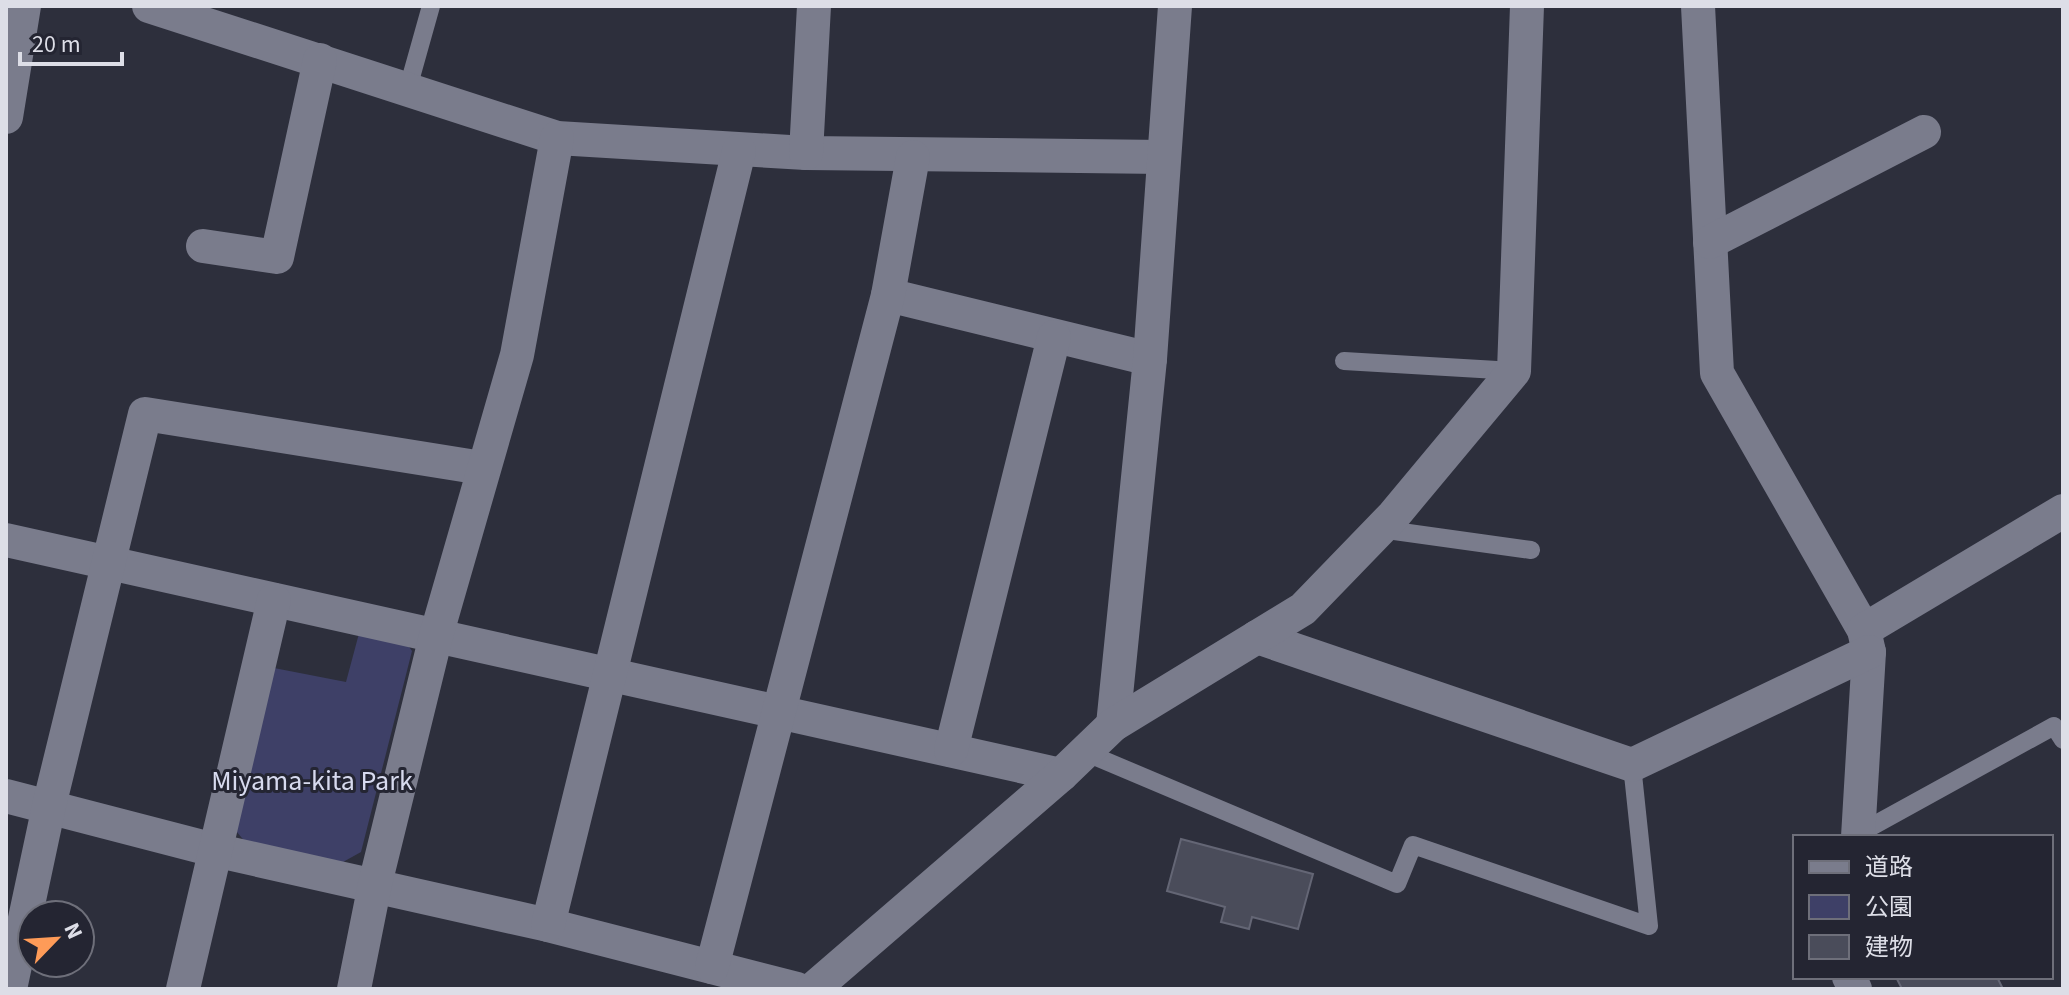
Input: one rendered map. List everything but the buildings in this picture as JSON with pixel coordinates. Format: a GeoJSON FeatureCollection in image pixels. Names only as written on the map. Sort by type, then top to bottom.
{"type":"FeatureCollection","features":[{"type":"Feature","properties":{"kind":"street"},"geometry":{"type":"LineString","coordinates":[[6,117],[24,6]]}},
{"type":"Feature","properties":{"kind":"street"},"geometry":{"type":"LineString","coordinates":[[149,6],[219,16],[320,60],[557,138],[739,151],[913,157],[1164,157]]}},
{"type":"Feature","properties":{"kind":"street"},"geometry":{"type":"LineString","coordinates":[[806,153],[814,6]]}},
{"type":"Feature","properties":{"kind":"street"},"geometry":{"type":"LineString","coordinates":[[1113,725],[1150,359],[1175,6]]}},
{"type":"Feature","properties":{"kind":"street"},"geometry":{"type":"LineString","coordinates":[[813,989],[1113,725],[1303,609],[1380,529],[1514,371],[1527,6]]}},
{"type":"Feature","properties":{"kind":"street"},"geometry":{"type":"LineString","coordinates":[[1698,6],[1717,373],[1867,641],[1858,835]]}},
{"type":"Feature","properties":{"kind":"street"},"geometry":{"type":"LineString","coordinates":[[203,246],[277,257],[320,60]]}},
{"type":"Feature","properties":{"kind":"street"},"geometry":{"type":"LineString","coordinates":[[1710,242],[1924,132]]}},
{"type":"Feature","properties":{"kind":"street"},"geometry":{"type":"LineString","coordinates":[[354,989],[375,884],[436,636],[517,355],[557,138]]}},
{"type":"Feature","properties":{"kind":"street"},"geometry":{"type":"LineString","coordinates":[[548,925],[739,151]]}},
{"type":"Feature","properties":{"kind":"street"},"geometry":{"type":"LineString","coordinates":[[712,967],[888,295],[913,157]]}},
{"type":"Feature","properties":{"kind":"street"},"geometry":{"type":"LineString","coordinates":[[888,295],[1150,359]]}},
{"type":"Feature","properties":{"kind":"street"},"geometry":{"type":"LineString","coordinates":[[951,750],[1054,337]]}},
{"type":"Feature","properties":{"kind":"street"},"geometry":{"type":"LineString","coordinates":[[10,989],[106,563],[145,414],[482,468]]}},
{"type":"Feature","properties":{"kind":"street"},"geometry":{"type":"LineString","coordinates":[[1257,637],[1632,765],[1867,641],[2063,511]]}},
{"type":"Feature","properties":{"kind":"street"},"geometry":{"type":"LineString","coordinates":[[6,540],[951,750],[1072,763]]}},
{"type":"Feature","properties":{"kind":"street"},"geometry":{"type":"LineString","coordinates":[[183,989],[274,600]]}},
{"type":"Feature","properties":{"kind":"street"},"geometry":{"type":"LineString","coordinates":[[6,796],[214,850],[548,925],[797,989]]}},
{"type":"Feature","properties":{"kind":"lane"},"geometry":{"type":"LineString","coordinates":[[408,88],[431,6]]}},
{"type":"Feature","properties":{"kind":"lane"},"geometry":{"type":"LineString","coordinates":[[1344,361],[1514,371]]}},
{"type":"Feature","properties":{"kind":"lane"},"geometry":{"type":"LineString","coordinates":[[1380,529],[1531,550]]}},
{"type":"Feature","properties":{"kind":"lane"},"geometry":{"type":"LineString","coordinates":[[1860,835],[2054,726],[2063,740]]}},
{"type":"Feature","properties":{"kind":"lane"},"geometry":{"type":"LineString","coordinates":[[1072,763],[1397,884],[1413,845],[1649,926],[1632,765]]}},
{"type":"Feature","properties":{"kind":"green space","name":"Miyama-kita Park"},"geometry":{"type":"Polygon","coordinates":[[[361,626],[398,631],[412,651],[361,852],[343,862],[246,843],[232,826],[274,668],[346,682],[361,626]]]}}]}
